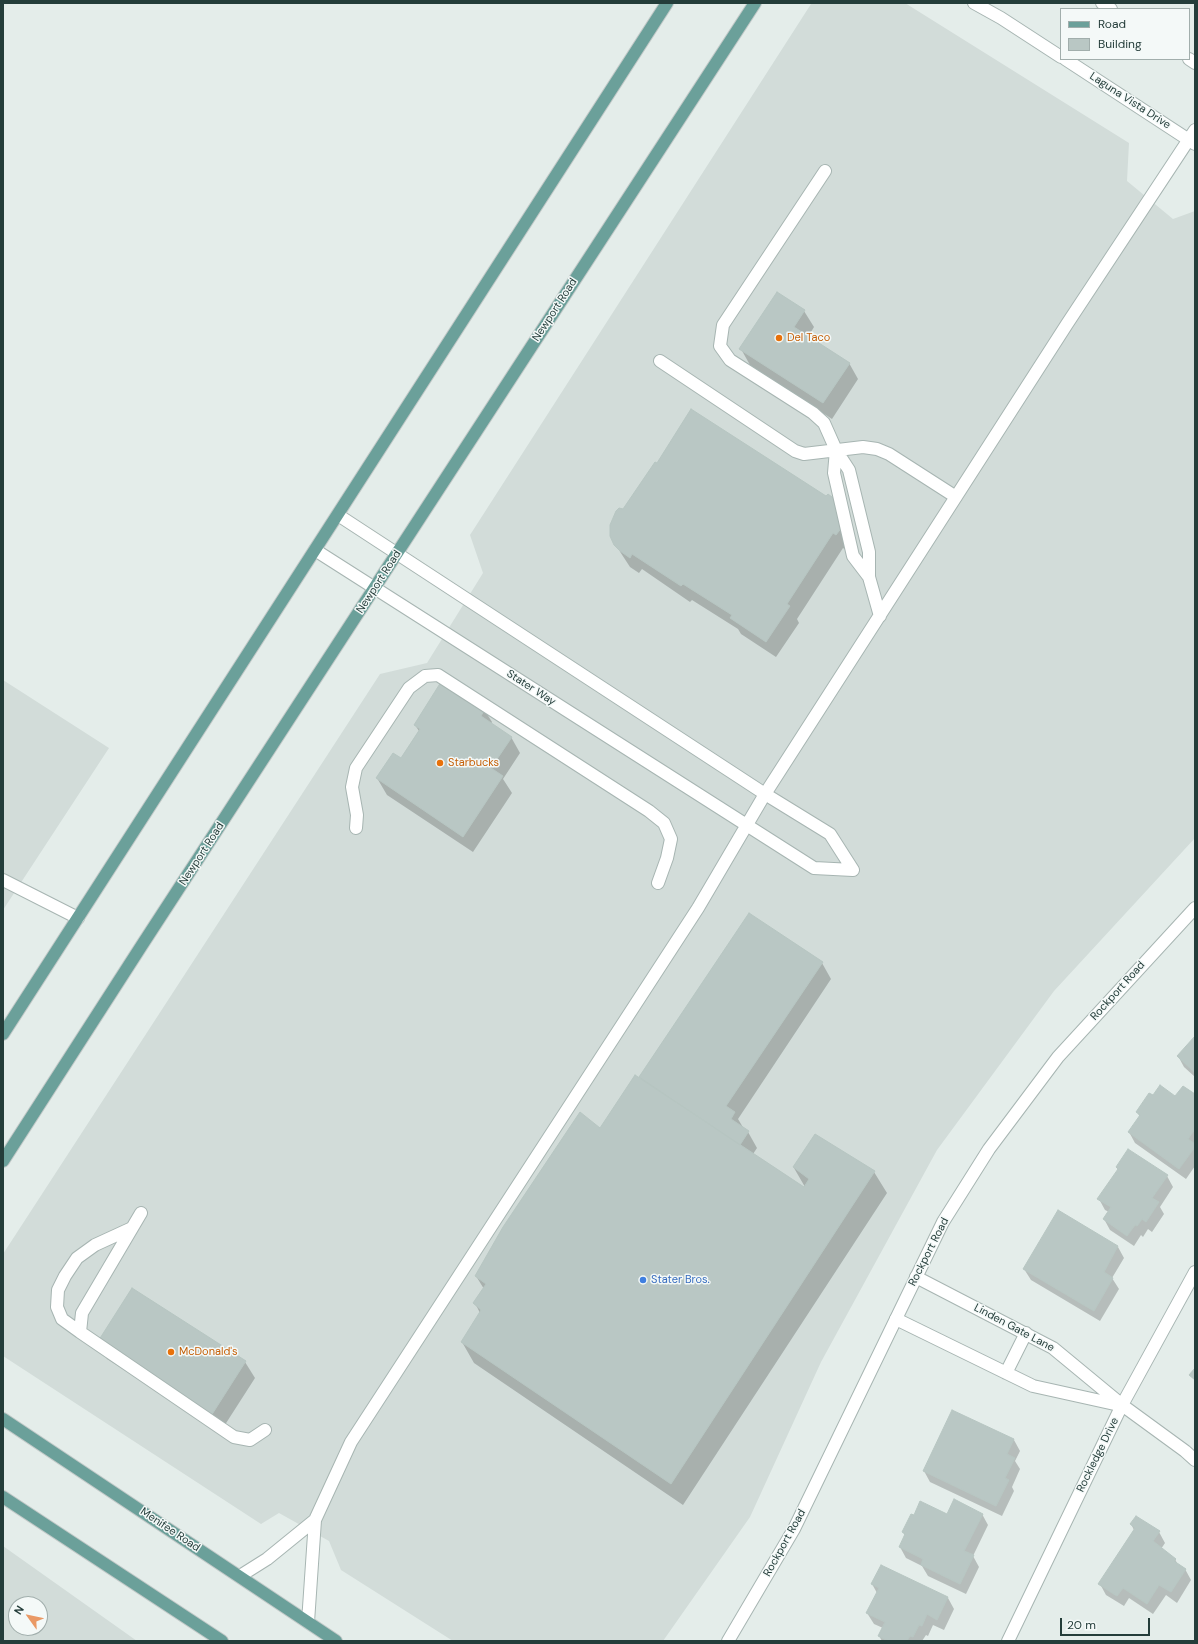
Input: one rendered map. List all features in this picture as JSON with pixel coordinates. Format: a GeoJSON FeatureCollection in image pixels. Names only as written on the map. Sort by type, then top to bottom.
{"type":"FeatureCollection","features":[{"type":"Feature","properties":{"kind":"main road"},"geometry":{"type":"LineString","coordinates":[[3,1034],[667,3]]}},
{"type":"Feature","properties":{"kind":"main road","name":"Newport Road"},"geometry":{"type":"LineString","coordinates":[[3,1161],[755,3]]}},
{"type":"Feature","properties":{"kind":"main road","name":"Menifee Road"},"geometry":{"type":"LineString","coordinates":[[3,1418],[336,1641]]}},
{"type":"Feature","properties":{"kind":"main road"},"geometry":{"type":"LineString","coordinates":[[3,1497],[222,1641]]}},
{"type":"Feature","properties":{"kind":"street"},"geometry":{"type":"LineString","coordinates":[[974,3],[1001,18],[1060,55]]}},
{"type":"Feature","properties":{"kind":"street","name":"Laguna Vista Drive"},"geometry":{"type":"LineString","coordinates":[[1067,60],[1193,138]]}},
{"type":"Feature","properties":{"kind":"street"},"geometry":{"type":"LineString","coordinates":[[308,1622],[315,1520],[351,1442],[694,914],[765,794],[1071,318],[1193,138]]}},
{"type":"Feature","properties":{"kind":"street"},"geometry":{"type":"LineString","coordinates":[[825,171],[723,325],[720,346],[730,360],[813,413],[824,423],[836,450],[849,470],[869,552],[869,577],[880,616]]}},
{"type":"Feature","properties":{"kind":"street"},"geometry":{"type":"LineString","coordinates":[[660,361],[795,451],[804,454],[863,447],[877,449],[889,454],[956,497]]}},
{"type":"Feature","properties":{"kind":"street"},"geometry":{"type":"LineString","coordinates":[[338,515],[765,794]]}},
{"type":"Feature","properties":{"kind":"street","name":"Stater Way"},"geometry":{"type":"LineString","coordinates":[[315,550],[814,868],[853,870],[830,834],[765,794]]}},
{"type":"Feature","properties":{"kind":"street"},"geometry":{"type":"LineString","coordinates":[[356,828],[357,815],[352,787],[356,768],[409,688],[425,676],[438,675],[649,811],[664,823],[671,839],[667,858],[658,882]]}},
{"type":"Feature","properties":{"kind":"street"},"geometry":{"type":"LineString","coordinates":[[3,880],[78,918]]}},
{"type":"Feature","properties":{"kind":"street","name":"Rockport Road"},"geometry":{"type":"LineString","coordinates":[[728,1641],[794,1529],[943,1222],[998,1136],[1058,1057],[1195,908]]}},
{"type":"Feature","properties":{"kind":"street"},"geometry":{"type":"LineString","coordinates":[[80,1332],[82,1313],[141,1214]]}},
{"type":"Feature","properties":{"kind":"street"},"geometry":{"type":"LineString","coordinates":[[132,1228],[95,1245],[77,1258],[58,1290],[56,1307],[62,1320],[234,1437],[250,1440],[265,1430]]}},
{"type":"Feature","properties":{"kind":"street","name":"Rockledge Drive"},"geometry":{"type":"LineString","coordinates":[[1008,1641],[1122,1405],[1195,1272]]}},
{"type":"Feature","properties":{"kind":"street","name":"Linden Gate Lane"},"geometry":{"type":"LineString","coordinates":[[916,1277],[1053,1348],[1122,1405],[1195,1460]]}},
{"type":"Feature","properties":{"kind":"street","name":"Linden Gate Lane"},"geometry":{"type":"LineString","coordinates":[[896,1319],[1033,1386],[1122,1405]]}},
{"type":"Feature","properties":{"kind":"street"},"geometry":{"type":"LineString","coordinates":[[1006,1373],[1026,1333]]}},
{"type":"Feature","properties":{"kind":"street"},"geometry":{"type":"LineString","coordinates":[[240,1576],[267,1559],[315,1520]]}},
{"type":"Feature","properties":{"kind":"shaded area"},"geometry":{"type":"Polygon","coordinates":[[[905,3],[1129,143],[1127,181],[1173,219],[1195,211],[1195,838],[1054,991],[937,1150],[821,1362],[750,1517],[663,1641],[453,1641],[341,1570],[329,1541],[279,1513],[261,1524],[3,1356],[3,1254],[380,674],[427,663],[483,573],[470,535],[811,4],[905,3]]]}},
{"type":"Feature","properties":{"kind":"shaded area"},"geometry":{"type":"Polygon","coordinates":[[[3,680],[109,748],[3,910],[3,680]]]}},
{"type":"Feature","properties":{"kind":"shaded area"},"geometry":{"type":"Polygon","coordinates":[[[3,1546],[137,1641],[3,1641],[3,1546]]]}},
{"type":"Feature","properties":{"kind":"building","name":"Del Taco"},"geometry":{"type":"Polygon","coordinates":[[[777,292],[805,310],[794,327],[850,363],[823,403],[739,349],[777,292]]]}},
{"type":"Feature","properties":{"kind":"building"},"geometry":{"type":"Polygon","coordinates":[[[691,409],[826,496],[828,494],[836,500],[842,527],[836,535],[833,533],[787,604],[790,606],[766,642],[730,618],[732,615],[683,584],[681,586],[632,554],[630,558],[614,545],[610,536],[610,525],[616,511],[619,508],[623,509],[655,462],[657,463],[691,409]]]}},
{"type":"Feature","properties":{"kind":"building","name":"Starbucks"},"geometry":{"type":"Polygon","coordinates":[[[441,682],[484,711],[481,716],[512,737],[491,768],[503,776],[463,837],[376,778],[393,753],[401,758],[420,729],[414,725],[441,682]]]}},
{"type":"Feature","properties":{"kind":"building"},"geometry":{"type":"Polygon","coordinates":[[[749,913],[823,962],[726,1106],[735,1112],[731,1119],[749,1131],[740,1145],[639,1077],[749,913]]]}},
{"type":"Feature","properties":{"kind":"building"},"geometry":{"type":"Polygon","coordinates":[[[1195,1036],[1195,1073],[1177,1056],[1195,1036]]]}},
{"type":"Feature","properties":{"kind":"building","name":"Stater Bros."},"geometry":{"type":"Polygon","coordinates":[[[635,1075],[804,1187],[809,1179],[793,1167],[815,1134],[875,1171],[671,1484],[461,1342],[481,1310],[473,1303],[486,1284],[475,1276],[503,1227],[580,1112],[600,1128],[635,1075]]]}},
{"type":"Feature","properties":{"kind":"building"},"geometry":{"type":"Polygon","coordinates":[[[1160,1085],[1175,1096],[1183,1086],[1195,1094],[1195,1129],[1188,1139],[1195,1144],[1195,1147],[1179,1169],[1128,1132],[1140,1115],[1136,1112],[1149,1093],[1153,1095],[1160,1085]]]}},
{"type":"Feature","properties":{"kind":"building"},"geometry":{"type":"Polygon","coordinates":[[[1128,1149],[1168,1175],[1152,1198],[1159,1202],[1146,1222],[1142,1219],[1137,1226],[1135,1225],[1127,1236],[1103,1219],[1111,1207],[1097,1199],[1118,1169],[1116,1167],[1128,1149]]]}},
{"type":"Feature","properties":{"kind":"building"},"geometry":{"type":"Polygon","coordinates":[[[1058,1210],[1118,1246],[1104,1272],[1113,1278],[1094,1311],[1023,1269],[1058,1210]]]}},
{"type":"Feature","properties":{"kind":"building","name":"McDonald's"},"geometry":{"type":"Polygon","coordinates":[[[132,1288],[246,1361],[211,1416],[97,1343],[132,1288]]]}},
{"type":"Feature","properties":{"kind":"building"},"geometry":{"type":"Polygon","coordinates":[[[1195,1368],[1195,1380],[1189,1375],[1195,1368]]]}},
{"type":"Feature","properties":{"kind":"building"},"geometry":{"type":"Polygon","coordinates":[[[952,1410],[1014,1439],[1007,1454],[1015,1458],[1005,1478],[1009,1480],[996,1506],[923,1471],[952,1410]]]}},
{"type":"Feature","properties":{"kind":"building"},"geometry":{"type":"Polygon","coordinates":[[[954,1499],[983,1514],[964,1551],[974,1555],[960,1584],[921,1565],[923,1559],[899,1547],[905,1534],[902,1532],[911,1514],[914,1515],[920,1501],[947,1514],[954,1499]]]}},
{"type":"Feature","properties":{"kind":"building"},"geometry":{"type":"Polygon","coordinates":[[[1136,1516],[1160,1531],[1153,1541],[1176,1559],[1174,1561],[1186,1569],[1171,1592],[1159,1585],[1147,1604],[1123,1588],[1117,1596],[1098,1584],[1135,1528],[1130,1524],[1136,1516]]]}},
{"type":"Feature","properties":{"kind":"building"},"geometry":{"type":"Polygon","coordinates":[[[881,1565],[948,1597],[937,1620],[927,1614],[922,1626],[919,1625],[913,1637],[910,1636],[907,1641],[888,1641],[878,1636],[885,1622],[866,1613],[879,1588],[871,1584],[881,1565]]]}},
{"type":"Feature","properties":{"kind":"place","name":"Del Taco"},"geometry":{"type":"Point","coordinates":[779,338]}},
{"type":"Feature","properties":{"kind":"place","name":"Starbucks"},"geometry":{"type":"Point","coordinates":[440,763]}},
{"type":"Feature","properties":{"kind":"place","name":"Stater Bros."},"geometry":{"type":"Point","coordinates":[643,1280]}},
{"type":"Feature","properties":{"kind":"place","name":"McDonald's"},"geometry":{"type":"Point","coordinates":[171,1352]}}]}
